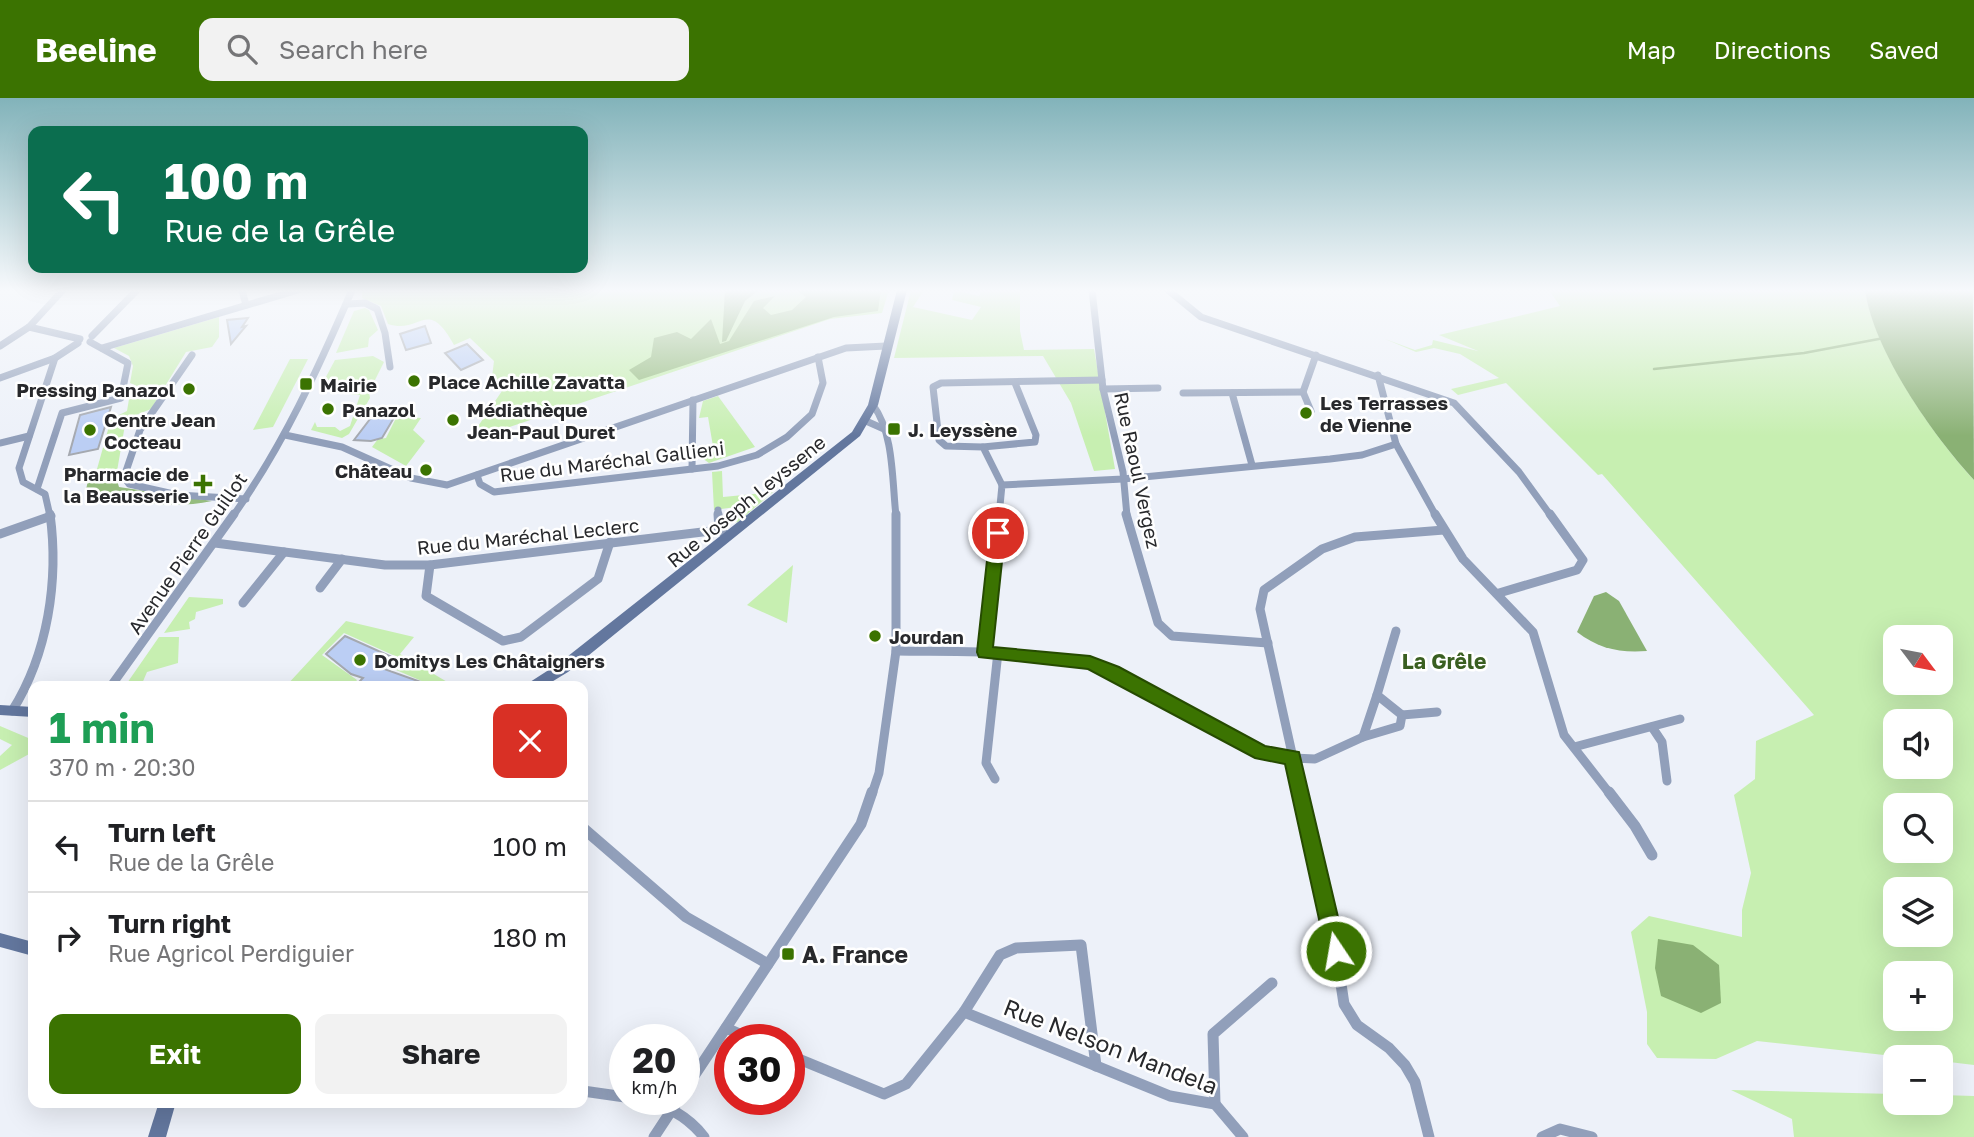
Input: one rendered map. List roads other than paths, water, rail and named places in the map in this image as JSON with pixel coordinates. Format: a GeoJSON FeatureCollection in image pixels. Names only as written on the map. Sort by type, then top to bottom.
{"type":"FeatureCollection","features":[{"type":"Feature","properties":{"kind":"street"},"geometry":{"type":"LineString","coordinates":[[37,488],[62,413],[121,398],[128,363],[91,339],[79,341],[70,338]]}},
{"type":"Feature","properties":{"kind":"street"},"geometry":{"type":"LineString","coordinates":[[102,348],[134,338]]}},
{"type":"Feature","properties":{"kind":"street","name":"Avenue Pierre Guillot"},"geometry":{"type":"LineString","coordinates":[[115,681],[246,499],[285,435],[331,338]]}},
{"type":"Feature","properties":{"kind":"street"},"geometry":{"type":"LineString","coordinates":[[386,338],[390,367]]}},
{"type":"Feature","properties":{"kind":"street","name":"Rue Joseph Leyssene"},"geometry":{"type":"LineString","coordinates":[[544,681],[563,668],[725,533],[828,458],[856,434],[873,405],[888,338]]}},
{"type":"Feature","properties":{"kind":"street","name":"Rue Raoul Vergez"},"geometry":{"type":"LineString","coordinates":[[1098,338],[1103,385],[1122,479],[1129,532],[1158,622],[1172,636],[1268,643]]}},
{"type":"Feature","properties":{"kind":"street"},"geometry":{"type":"LineString","coordinates":[[1266,338],[1454,403],[1519,472],[1583,560],[1577,570],[1499,593]]}},
{"type":"Feature","properties":{"kind":"street"},"geometry":{"type":"LineString","coordinates":[[0,378],[55,358],[79,341]]}},
{"type":"Feature","properties":{"kind":"street"},"geometry":{"type":"LineString","coordinates":[[285,435],[359,453],[423,484],[447,485],[846,348],[886,346]]}},
{"type":"Feature","properties":{"kind":"street"},"geometry":{"type":"LineString","coordinates":[[192,355],[140,430],[124,477],[129,484],[178,495],[246,499]]}},
{"type":"Feature","properties":{"kind":"street"},"geometry":{"type":"LineString","coordinates":[[1311,411],[1303,392],[1316,355]]}},
{"type":"Feature","properties":{"kind":"street","name":"Rue du Maréchal Gallieni"},"geometry":{"type":"LineString","coordinates":[[477,475],[486,490],[494,492],[718,466],[757,455],[788,437],[812,414],[823,383],[818,357]]}},
{"type":"Feature","properties":{"kind":"street"},"geometry":{"type":"LineString","coordinates":[[28,681],[53,587],[51,516],[45,494],[23,482],[19,468],[55,358]]}},
{"type":"Feature","properties":{"kind":"street"},"geometry":{"type":"LineString","coordinates":[[1378,375],[1396,444],[1444,530],[1463,559],[1499,593],[1533,632],[1564,735],[1635,826],[1652,855]]}},
{"type":"Feature","properties":{"kind":"street"},"geometry":{"type":"LineString","coordinates":[[1015,383],[1036,435],[1035,442],[983,447],[946,446],[939,440],[931,390],[941,383],[1015,383],[1158,387]]}},
{"type":"Feature","properties":{"kind":"street"},"geometry":{"type":"LineString","coordinates":[[1183,393],[1303,392]]}},
{"type":"Feature","properties":{"kind":"street"},"geometry":{"type":"LineString","coordinates":[[1232,393],[1252,465]]}},
{"type":"Feature","properties":{"kind":"street"},"geometry":{"type":"LineString","coordinates":[[692,469],[693,400]]}},
{"type":"Feature","properties":{"kind":"street"},"geometry":{"type":"LineString","coordinates":[[729,1024],[861,824],[870,805],[879,773],[896,650],[898,531],[882,417],[873,405]]}},
{"type":"Feature","properties":{"kind":"street"},"geometry":{"type":"LineString","coordinates":[[866,421],[884,429]]}},
{"type":"Feature","properties":{"kind":"street"},"geometry":{"type":"LineString","coordinates":[[0,443],[29,436]]}},
{"type":"Feature","properties":{"kind":"street"},"geometry":{"type":"LineString","coordinates":[[1002,485],[1122,479],[1362,455],[1396,444]]}},
{"type":"Feature","properties":{"kind":"street"},"geometry":{"type":"LineString","coordinates":[[983,447],[1002,485],[985,652]]}},
{"type":"Feature","properties":{"kind":"street"},"geometry":{"type":"LineString","coordinates":[[718,509],[725,533]]}},
{"type":"Feature","properties":{"kind":"street"},"geometry":{"type":"LineString","coordinates":[[0,534],[51,516]]}},
{"type":"Feature","properties":{"kind":"street"},"geometry":{"type":"LineString","coordinates":[[1429,1137],[1415,1082],[1405,1065],[1390,1048],[1357,1024],[1344,1004],[1334,941],[1260,609],[1264,590],[1322,549],[1355,537],[1444,530]]}},
{"type":"Feature","properties":{"kind":"street","name":"Rue du Maréchal Leclerc"},"geometry":{"type":"LineString","coordinates":[[215,543],[385,565],[430,565],[610,542],[725,533]]}},
{"type":"Feature","properties":{"kind":"street"},"geometry":{"type":"LineString","coordinates":[[430,565],[426,596],[503,641],[521,638],[598,579],[610,542]]}},
{"type":"Feature","properties":{"kind":"street"},"geometry":{"type":"LineString","coordinates":[[243,603],[284,552]]}},
{"type":"Feature","properties":{"kind":"street"},"geometry":{"type":"LineString","coordinates":[[320,587],[342,559]]}},
{"type":"Feature","properties":{"kind":"street"},"geometry":{"type":"LineString","coordinates":[[1363,737],[1396,631]]}},
{"type":"Feature","properties":{"kind":"street"},"geometry":{"type":"LineString","coordinates":[[896,650],[998,652],[1090,663],[1113,672],[1262,753],[1293,758],[1315,759],[1363,737],[1400,726],[1402,715]]}},
{"type":"Feature","properties":{"kind":"street"},"geometry":{"type":"LineString","coordinates":[[995,779],[986,763],[998,652]]}},
{"type":"Feature","properties":{"kind":"street"},"geometry":{"type":"LineString","coordinates":[[6,711],[26,689],[28,681]]}},
{"type":"Feature","properties":{"kind":"street"},"geometry":{"type":"LineString","coordinates":[[1377,695],[1402,715],[1437,712]]}},
{"type":"Feature","properties":{"kind":"street"},"geometry":{"type":"LineString","coordinates":[[6,711],[28,712]]}},
{"type":"Feature","properties":{"kind":"street"},"geometry":{"type":"LineString","coordinates":[[1574,747],[1680,719]]}},
{"type":"Feature","properties":{"kind":"street"},"geometry":{"type":"LineString","coordinates":[[1652,727],[1662,742],[1667,781]]}},
{"type":"Feature","properties":{"kind":"street"},"geometry":{"type":"LineString","coordinates":[[588,832],[686,917],[768,964]]}},
{"type":"Feature","properties":{"kind":"street"},"geometry":{"type":"LineString","coordinates":[[0,940],[28,948]]}},
{"type":"Feature","properties":{"kind":"street"},"geometry":{"type":"LineString","coordinates":[[805,1062],[884,1094],[906,1084],[964,1012],[1000,955],[1016,948],[1081,945],[1096,1066]]}},
{"type":"Feature","properties":{"kind":"street"},"geometry":{"type":"LineString","coordinates":[[1215,1104],[1213,1034],[1272,983]]}},
{"type":"Feature","properties":{"kind":"street","name":"Rue Nelson Mandela"},"geometry":{"type":"LineString","coordinates":[[964,1012],[1170,1096],[1215,1104],[1242,1137]]}},
{"type":"Feature","properties":{"kind":"street"},"geometry":{"type":"LineString","coordinates":[[700,1067],[714,1046]]}},
{"type":"Feature","properties":{"kind":"street"},"geometry":{"type":"LineString","coordinates":[[588,1092],[609,1095]]}},
{"type":"Feature","properties":{"kind":"street"},"geometry":{"type":"LineString","coordinates":[[156,1137],[166,1108]]}},
{"type":"Feature","properties":{"kind":"street"},"geometry":{"type":"LineString","coordinates":[[654,1137],[668,1115]]}},
{"type":"Feature","properties":{"kind":"street"},"geometry":{"type":"LineString","coordinates":[[684,1115],[704,1137]]}},
{"type":"Feature","properties":{"kind":"street"},"geometry":{"type":"LineString","coordinates":[[1542,1137],[1555,1129],[1568,1129],[1592,1137]]}},
{"type":"Feature","properties":{"kind":"waterway"},"geometry":{"type":"LineString","coordinates":[[1654,369],[1804,353],[1881,338]]}},
{"type":"Feature","properties":{"kind":"place","name":"Place Achille Zavatta"},"geometry":{"type":"Point","coordinates":[414,381]}},
{"type":"Feature","properties":{"kind":"place","name":"Mairie"},"geometry":{"type":"Point","coordinates":[306,384]}},
{"type":"Feature","properties":{"kind":"place","name":"Pressing Panazol"},"geometry":{"type":"Point","coordinates":[189,389]}},
{"type":"Feature","properties":{"kind":"place","name":"Panazol"},"geometry":{"type":"Point","coordinates":[328,409]}},
{"type":"Feature","properties":{"kind":"place","name":"Les Terrasses de Vienne"},"geometry":{"type":"Point","coordinates":[1306,413]}},
{"type":"Feature","properties":{"kind":"place","name":"Médiathèque Jean-Paul Duret"},"geometry":{"type":"Point","coordinates":[453,420]}},
{"type":"Feature","properties":{"kind":"place","name":"J. Leyssène"},"geometry":{"type":"Point","coordinates":[894,429]}},
{"type":"Feature","properties":{"kind":"place","name":"Centre Jean Cocteau"},"geometry":{"type":"Point","coordinates":[90,430]}},
{"type":"Feature","properties":{"kind":"place","name":"Château"},"geometry":{"type":"Point","coordinates":[426,470]}},
{"type":"Feature","properties":{"kind":"place","name":"Pharmacie de la Beausserie"},"geometry":{"type":"Point","coordinates":[203,484]}},
{"type":"Feature","properties":{"kind":"place","name":"Jourdan"},"geometry":{"type":"Point","coordinates":[875,636]}},
{"type":"Feature","properties":{"kind":"place","name":"Domitys Les Châtaigners"},"geometry":{"type":"Point","coordinates":[360,660]}},
{"type":"Feature","properties":{"kind":"place","name":"A. France"},"geometry":{"type":"Point","coordinates":[788,954]}},
{"type":"Feature","properties":{"kind":"district","name":"La Grêle"},"geometry":{"type":"Point","coordinates":[1444,661]}}]}
